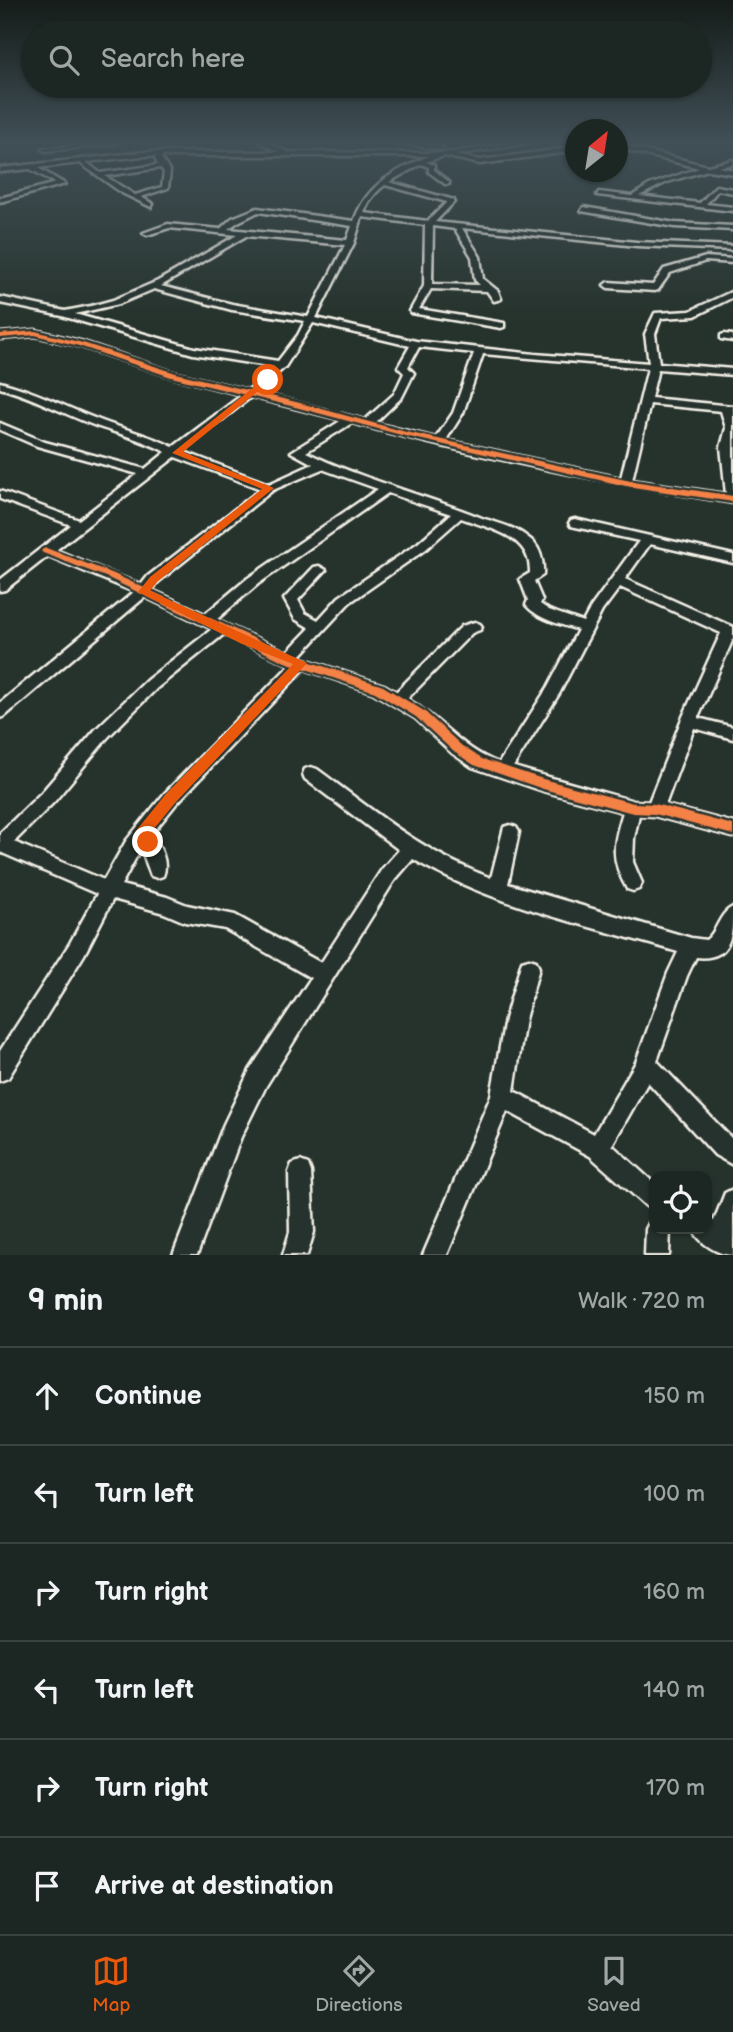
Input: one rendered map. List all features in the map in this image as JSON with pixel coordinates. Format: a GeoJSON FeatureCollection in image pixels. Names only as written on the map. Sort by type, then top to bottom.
{"type":"FeatureCollection","features":[{"type":"Feature","properties":{"kind":"street"},"geometry":{"type":"LineString","coordinates":[[143,200],[151,205]]}},
{"type":"Feature","properties":{"kind":"street"},"geometry":{"type":"LineString","coordinates":[[0,587],[251,394],[282,365],[310,320],[350,243],[367,200]]}},
{"type":"Feature","properties":{"kind":"street"},"geometry":{"type":"LineString","coordinates":[[447,200],[452,201],[429,224],[428,286],[415,312],[502,325]]}},
{"type":"Feature","properties":{"kind":"street"},"geometry":{"type":"LineString","coordinates":[[646,200],[733,209]]}},
{"type":"Feature","properties":{"kind":"street"},"geometry":{"type":"LineString","coordinates":[[701,206],[706,200]]}},
{"type":"Feature","properties":{"kind":"street"},"geometry":{"type":"LineString","coordinates":[[584,209],[675,225],[733,228]]}},
{"type":"Feature","properties":{"kind":"street"},"geometry":{"type":"LineString","coordinates":[[223,230],[235,220],[257,210],[458,227],[476,257],[475,268],[485,287]]}},
{"type":"Feature","properties":{"kind":"street"},"geometry":{"type":"LineString","coordinates":[[459,225],[637,244],[733,248]]}},
{"type":"Feature","properties":{"kind":"street"},"geometry":{"type":"LineString","coordinates":[[147,233],[168,226],[350,243]]}},
{"type":"Feature","properties":{"kind":"street"},"geometry":{"type":"LineString","coordinates":[[64,314],[98,309],[155,287],[246,232]]}},
{"type":"Feature","properties":{"kind":"street"},"geometry":{"type":"LineString","coordinates":[[608,285],[655,288],[667,271],[706,259],[733,261]]}},
{"type":"Feature","properties":{"kind":"street"},"geometry":{"type":"LineString","coordinates":[[428,286],[485,287],[495,293],[497,299]]}},
{"type":"Feature","properties":{"kind":"street"},"geometry":{"type":"LineString","coordinates":[[155,287],[232,307],[310,320],[416,344],[733,372]]}},
{"type":"Feature","properties":{"kind":"street"},"geometry":{"type":"LineString","coordinates":[[626,483],[654,365],[650,334],[660,314],[692,314],[733,294]]}},
{"type":"Feature","properties":{"kind":"street"},"geometry":{"type":"LineString","coordinates":[[0,300],[64,314],[193,351],[282,365]]}},
{"type":"Feature","properties":{"kind":"street"},"geometry":{"type":"LineString","coordinates":[[0,337],[35,333],[81,344],[174,375],[367,424],[626,483],[732,499],[727,447],[731,428],[729,408],[646,401]]}},
{"type":"Feature","properties":{"kind":"street"},"geometry":{"type":"LineString","coordinates":[[367,424],[398,395],[409,373],[403,367],[416,344]]}},
{"type":"Feature","properties":{"kind":"street"},"geometry":{"type":"LineString","coordinates":[[440,440],[458,412],[479,351]]}},
{"type":"Feature","properties":{"kind":"street"},"geometry":{"type":"LineString","coordinates":[[0,385],[30,393],[78,415],[147,438],[176,453],[269,488]]}},
{"type":"Feature","properties":{"kind":"street"},"geometry":{"type":"LineString","coordinates":[[351,419],[297,452],[320,465],[460,512],[525,541],[534,554],[537,568],[536,575],[527,579],[535,600],[533,605],[544,612],[587,628]]}},
{"type":"Feature","properties":{"kind":"street"},"geometry":{"type":"LineString","coordinates":[[0,426],[41,444],[147,473]]}},
{"type":"Feature","properties":{"kind":"street"},"geometry":{"type":"LineString","coordinates":[[0,712],[143,592],[153,579],[269,488],[320,465]]}},
{"type":"Feature","properties":{"kind":"street"},"geometry":{"type":"LineString","coordinates":[[325,976],[228,921],[185,913],[167,905],[108,890],[0,844],[48,797],[122,714],[213,625],[253,581],[386,489]]}},
{"type":"Feature","properties":{"kind":"street"},"geometry":{"type":"LineString","coordinates":[[0,495],[82,525]]}},
{"type":"Feature","properties":{"kind":"street"},"geometry":{"type":"LineString","coordinates":[[0,1070],[77,949],[140,836],[170,799],[295,661],[318,625],[344,600],[422,546],[460,512]]}},
{"type":"Feature","properties":{"kind":"street"},"geometry":{"type":"LineString","coordinates":[[575,523],[733,559]]}},
{"type":"Feature","properties":{"kind":"street"},"geometry":{"type":"LineString","coordinates":[[502,771],[554,690],[596,610],[647,539]]}},
{"type":"Feature","properties":{"kind":"street"},"geometry":{"type":"LineString","coordinates":[[46,551],[295,661],[379,688],[420,714],[458,749],[478,762],[633,808],[656,809],[733,830]]}},
{"type":"Feature","properties":{"kind":"street"},"geometry":{"type":"LineString","coordinates":[[318,625],[300,616],[291,599],[319,570]]}},
{"type":"Feature","properties":{"kind":"street"},"geometry":{"type":"LineString","coordinates":[[619,581],[731,633],[689,721],[656,809]]}},
{"type":"Feature","properties":{"kind":"street"},"geometry":{"type":"LineString","coordinates":[[398,699],[467,629],[475,627]]}},
{"type":"Feature","properties":{"kind":"street"},"geometry":{"type":"LineString","coordinates":[[689,721],[733,733]]}},
{"type":"Feature","properties":{"kind":"street"},"geometry":{"type":"LineString","coordinates":[[312,774],[412,848],[446,868],[498,887],[691,947],[709,949],[718,943],[733,916]]}},
{"type":"Feature","properties":{"kind":"street"},"geometry":{"type":"LineString","coordinates":[[633,808],[627,823],[623,860],[633,883]]}},
{"type":"Feature","properties":{"kind":"street"},"geometry":{"type":"LineString","coordinates":[[498,887],[510,832]]}},
{"type":"Feature","properties":{"kind":"street"},"geometry":{"type":"LineString","coordinates":[[140,836],[154,852],[157,870]]}},
{"type":"Feature","properties":{"kind":"street"},"geometry":{"type":"LineString","coordinates":[[187,1254],[232,1132],[258,1078],[388,874],[412,848]]}},
{"type":"Feature","properties":{"kind":"street"},"geometry":{"type":"LineString","coordinates":[[598,1148],[646,1064],[678,973],[691,947]]}},
{"type":"Feature","properties":{"kind":"street"},"geometry":{"type":"LineString","coordinates":[[435,1255],[502,1097],[515,1019],[529,968]]}},
{"type":"Feature","properties":{"kind":"street"},"geometry":{"type":"LineString","coordinates":[[646,1064],[733,1154]]}},
{"type":"Feature","properties":{"kind":"street"},"geometry":{"type":"LineString","coordinates":[[502,1097],[598,1148],[649,1195]]}},
{"type":"Feature","properties":{"kind":"street"},"geometry":{"type":"LineString","coordinates":[[295,1255],[302,1232],[300,1172]]}},
{"type":"Feature","properties":{"kind":"street"},"geometry":{"type":"LineString","coordinates":[[719,1238],[733,1201]]}},
{"type":"Feature","properties":{"kind":"street"},"geometry":{"type":"LineString","coordinates":[[657,1255],[658,1234]]}},
{"type":"Feature","properties":{"kind":"cycle path"},"geometry":{"type":"LineString","coordinates":[[0,336],[35,333],[81,344],[174,375],[405,434],[626,483],[733,499]]}},
{"type":"Feature","properties":{"kind":"cycle path"},"geometry":{"type":"LineString","coordinates":[[46,551],[111,576],[289,659],[379,689],[420,714],[458,749],[478,762],[543,784],[633,808],[655,809],[733,830]]}},
{"type":"Feature","properties":{"kind":"route"},"geometry":{"type":"LineString","coordinates":[[148,842],[140,836],[170,799],[301,663],[143,592],[153,579],[269,488],[176,453],[268,380]]}}]}
